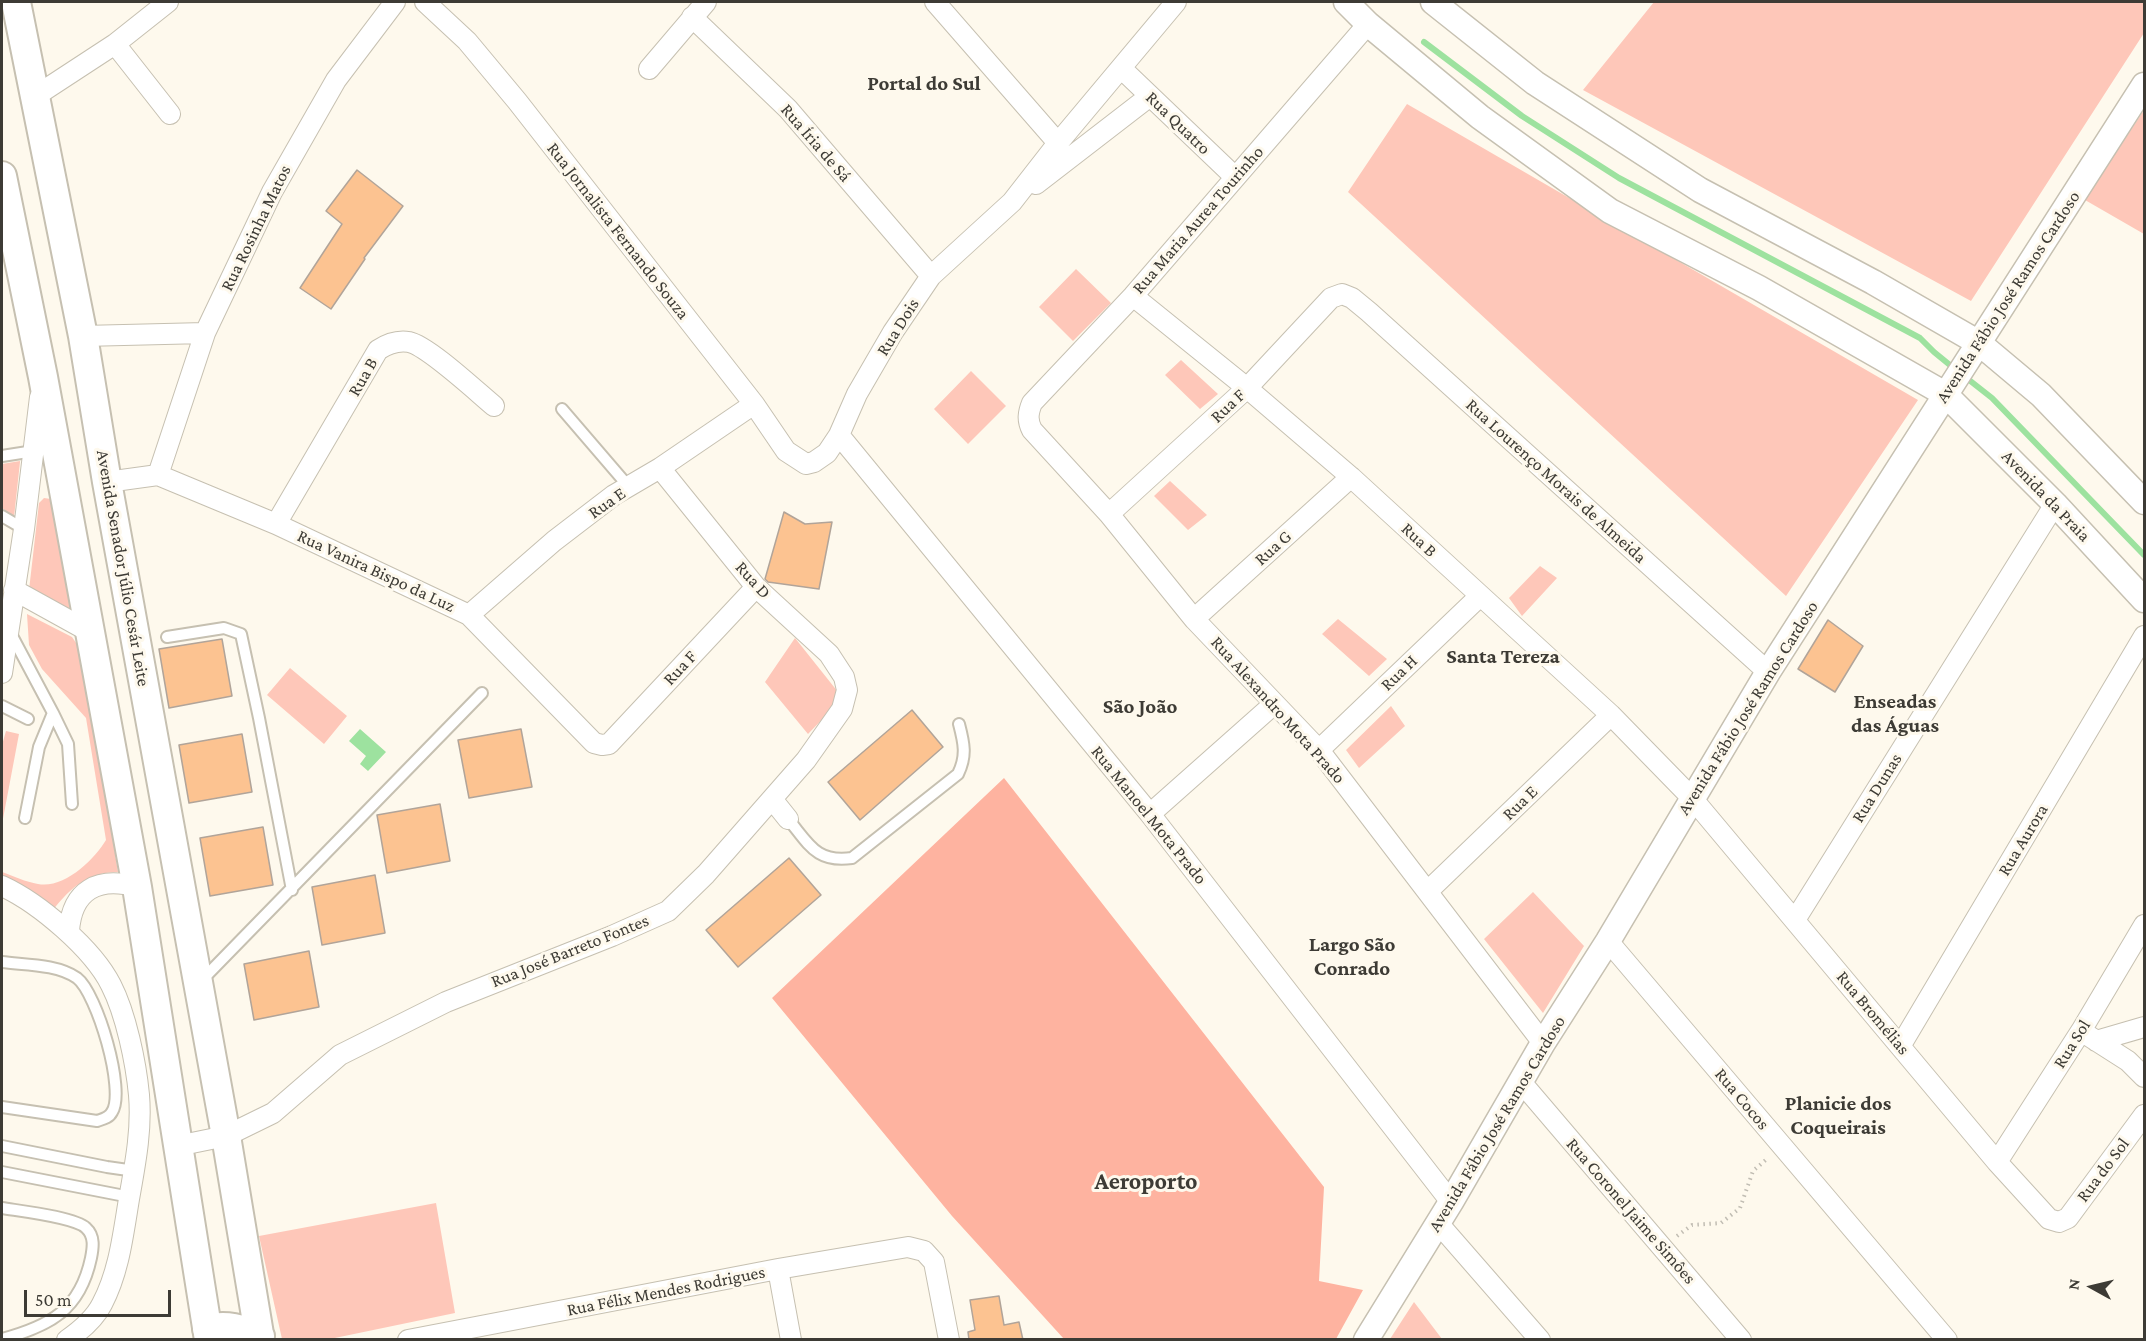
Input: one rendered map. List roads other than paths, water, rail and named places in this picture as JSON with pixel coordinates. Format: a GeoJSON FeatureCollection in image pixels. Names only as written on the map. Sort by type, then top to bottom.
{"type":"FeatureCollection","features":[{"type":"Feature","properties":{"kind":"main road","name":"Avenida Senador Júlio Cesár Leite"},"geometry":{"type":"LineString","coordinates":[[16,2],[83,336],[260,1338]]}},
{"type":"Feature","properties":{"kind":"main road"},"geometry":{"type":"LineString","coordinates":[[2,176],[43,377],[137,887],[208,1334],[231,1326],[260,1338]]}},
{"type":"Feature","properties":{"kind":"street"},"geometry":{"type":"LineString","coordinates":[[34,97],[115,44],[168,2]]}},
{"type":"Feature","properties":{"kind":"street","name":"Rua Rosinha Matos"},"geometry":{"type":"LineString","coordinates":[[158,475],[205,333],[272,192],[336,80],[395,2]]}},
{"type":"Feature","properties":{"kind":"street","name":"Rua Jornalista Fernando Souza"},"geometry":{"type":"LineString","coordinates":[[425,2],[467,41],[510,93],[754,404],[786,451],[806,464]]}},
{"type":"Feature","properties":{"kind":"street"},"geometry":{"type":"LineString","coordinates":[[648,69],[706,2]]}},
{"type":"Feature","properties":{"kind":"street"},"geometry":{"type":"LineString","coordinates":[[935,2],[1058,143]]}},
{"type":"Feature","properties":{"kind":"street","name":"Avenida da Praia"},"geometry":{"type":"LineString","coordinates":[[1346,2],[1368,24],[1480,117],[1610,211],[1759,288],[1947,391],[2145,600]]}},
{"type":"Feature","properties":{"kind":"street"},"geometry":{"type":"LineString","coordinates":[[1433,2],[1535,83],[1700,190],[1873,282],[2041,395],[2145,502]]}},
{"type":"Feature","properties":{"kind":"street","name":"Rua Dois"},"geometry":{"type":"LineString","coordinates":[[1012,202],[1058,143],[1122,69],[1166,5]]}},
{"type":"Feature","properties":{"kind":"street","name":"Rua Íria de Sá"},"geometry":{"type":"LineString","coordinates":[[693,17],[788,109],[931,276]]}},
{"type":"Feature","properties":{"kind":"street","name":"Rua Maria Aurea Tourinho"},"geometry":{"type":"LineString","coordinates":[[1028,414],[1032,403],[1133,296],[1368,24]]}},
{"type":"Feature","properties":{"kind":"street"},"geometry":{"type":"LineString","coordinates":[[115,44],[170,114]]}},
{"type":"Feature","properties":{"kind":"street","name":"Rua Quatro"},"geometry":{"type":"LineString","coordinates":[[1122,69],[1235,177]]}},
{"type":"Feature","properties":{"kind":"street","name":"Avenida Fábio José Ramos Cardoso"},"geometry":{"type":"LineString","coordinates":[[1366,1340],[1768,672],[2145,85]]}},
{"type":"Feature","properties":{"kind":"street","name":"Rua Dois"},"geometry":{"type":"LineString","coordinates":[[806,464],[814,462],[827,453],[839,435],[857,394],[893,332],[931,276],[1012,202],[1150,96]]}},
{"type":"Feature","properties":{"kind":"street","name":"Rua F"},"geometry":{"type":"LineString","coordinates":[[1109,514],[1247,388],[1331,298],[1342,294]]}},
{"type":"Feature","properties":{"kind":"street","name":"Rua Lourenço Morais de Almeida"},"geometry":{"type":"LineString","coordinates":[[1342,294],[1352,298],[1369,312],[1768,672]]}},
{"type":"Feature","properties":{"kind":"street","name":"Rua B"},"geometry":{"type":"LineString","coordinates":[[1133,296],[1247,388],[1351,477],[1611,715],[1692,798]]}},
{"type":"Feature","properties":{"kind":"street"},"geometry":{"type":"LineString","coordinates":[[83,336],[205,333]]}},
{"type":"Feature","properties":{"kind":"street","name":"Rua B"},"geometry":{"type":"LineString","coordinates":[[276,524],[378,350],[389,343],[408,342],[426,350],[494,406]]}},
{"type":"Feature","properties":{"kind":"street"},"geometry":{"type":"LineString","coordinates":[[2,673],[24,529],[43,377]]}},
{"type":"Feature","properties":{"kind":"street","name":"Rua E"},"geometry":{"type":"LineString","coordinates":[[470,615],[554,541],[629,487],[754,404]]}},
{"type":"Feature","properties":{"kind":"street","name":"Rua Alexandro Mota Prado"},"geometry":{"type":"LineString","coordinates":[[1028,414],[1032,430],[1109,514],[1194,619],[1318,750],[1543,1043]]}},
{"type":"Feature","properties":{"kind":"street","name":"Rua Manoel Mota Prado"},"geometry":{"type":"LineString","coordinates":[[839,435],[1149,814],[1451,1202]]}},
{"type":"Feature","properties":{"kind":"street","name":"Rua D"},"geometry":{"type":"LineString","coordinates":[[660,468],[756,587],[829,654],[844,677],[848,690]]}},
{"type":"Feature","properties":{"kind":"street"},"geometry":{"type":"LineString","coordinates":[[107,482],[158,475]]}},
{"type":"Feature","properties":{"kind":"street","name":"Rua Vanira Bispo da Luz"},"geometry":{"type":"LineString","coordinates":[[158,475],[276,524],[470,615],[594,743],[602,746]]}},
{"type":"Feature","properties":{"kind":"street","name":"Rua G"},"geometry":{"type":"LineString","coordinates":[[1194,619],[1351,477]]}},
{"type":"Feature","properties":{"kind":"street","name":"Rua Dunas"},"geometry":{"type":"LineString","coordinates":[[1795,920],[2055,504]]}},
{"type":"Feature","properties":{"kind":"street","name":"Rua F"},"geometry":{"type":"LineString","coordinates":[[602,746],[609,744],[756,587]]}},
{"type":"Feature","properties":{"kind":"street"},"geometry":{"type":"LineString","coordinates":[[14,590],[90,632]]}},
{"type":"Feature","properties":{"kind":"street","name":"Rua H"},"geometry":{"type":"LineString","coordinates":[[1318,750],[1480,596]]}},
{"type":"Feature","properties":{"kind":"street","name":"Rua Aurora"},"geometry":{"type":"LineString","coordinates":[[1900,1045],[2145,636]]}},
{"type":"Feature","properties":{"kind":"street","name":"Rua José Barreto Fontes"},"geometry":{"type":"LineString","coordinates":[[177,1146],[226,1136],[273,1113],[340,1055],[446,1002],[612,936],[668,910],[706,874],[806,760],[842,709],[848,690]]}},
{"type":"Feature","properties":{"kind":"street"},"geometry":{"type":"LineString","coordinates":[[1149,814],[1274,704]]}},
{"type":"Feature","properties":{"kind":"street","name":"Rua E"},"geometry":{"type":"LineString","coordinates":[[1428,891],[1611,715]]}},
{"type":"Feature","properties":{"kind":"street","name":"Rua Bromélias"},"geometry":{"type":"LineString","coordinates":[[1692,798],[1997,1162],[2049,1219],[2059,1222]]}},
{"type":"Feature","properties":{"kind":"street"},"geometry":{"type":"LineString","coordinates":[[772,799],[788,819]]}},
{"type":"Feature","properties":{"kind":"street"},"geometry":{"type":"LineString","coordinates":[[69,931],[70,915],[76,902],[84,893],[98,885],[122,883],[137,887]]}},
{"type":"Feature","properties":{"kind":"street"},"geometry":{"type":"LineString","coordinates":[[2,886],[69,931],[97,963],[111,985],[121,1010],[139,1096],[140,1125],[135,1171],[114,1276],[101,1306],[80,1332],[67,1340]]}},
{"type":"Feature","properties":{"kind":"street","name":"Rua Sol"},"geometry":{"type":"LineString","coordinates":[[1997,1162],[2089,1036],[2145,925]]}},
{"type":"Feature","properties":{"kind":"street","name":"Rua Cocos"},"geometry":{"type":"LineString","coordinates":[[1608,941],[1947,1340]]}},
{"type":"Feature","properties":{"kind":"street"},"geometry":{"type":"LineString","coordinates":[[2089,1036],[2145,1027]]}},
{"type":"Feature","properties":{"kind":"street"},"geometry":{"type":"LineString","coordinates":[[2089,1036],[2128,1061],[2145,1077]]}},
{"type":"Feature","properties":{"kind":"street","name":"Rua Coronel Jaime Simôes"},"geometry":{"type":"LineString","coordinates":[[1521,1082],[1741,1340]]}},
{"type":"Feature","properties":{"kind":"street","name":"Rua do Sol"},"geometry":{"type":"LineString","coordinates":[[2059,1222],[2068,1218],[2145,1115]]}},
{"type":"Feature","properties":{"kind":"street"},"geometry":{"type":"LineString","coordinates":[[1438,1223],[1540,1340]]}},
{"type":"Feature","properties":{"kind":"street","name":"Rua Félix Mendes Rodrigues"},"geometry":{"type":"LineString","coordinates":[[408,1340],[479,1333],[778,1269],[908,1247],[924,1251],[934,1262],[949,1340]]}},
{"type":"Feature","properties":{"kind":"street"},"geometry":{"type":"LineString","coordinates":[[778,1269],[791,1340]]}},
{"type":"Feature","properties":{"kind":"lane"},"geometry":{"type":"LineString","coordinates":[[562,408],[629,487]]}},
{"type":"Feature","properties":{"kind":"lane"},"geometry":{"type":"LineString","coordinates":[[2,456],[34,451]]}},
{"type":"Feature","properties":{"kind":"lane"},"geometry":{"type":"LineString","coordinates":[[2,516],[24,529]]}},
{"type":"Feature","properties":{"kind":"lane"},"geometry":{"type":"LineString","coordinates":[[167,637],[224,628],[241,634],[292,890]]}},
{"type":"Feature","properties":{"kind":"lane"},"geometry":{"type":"LineString","coordinates":[[9,629],[68,744],[72,804]]}},
{"type":"Feature","properties":{"kind":"lane"},"geometry":{"type":"LineString","coordinates":[[199,983],[482,693]]}},
{"type":"Feature","properties":{"kind":"lane"},"geometry":{"type":"LineString","coordinates":[[2,706],[28,719]]}},
{"type":"Feature","properties":{"kind":"lane"},"geometry":{"type":"LineString","coordinates":[[25,818],[39,747],[53,713]]}},
{"type":"Feature","properties":{"kind":"lane"},"geometry":{"type":"LineString","coordinates":[[788,819],[814,850],[822,856],[835,860],[852,858],[958,774],[965,750],[959,724]]}},
{"type":"Feature","properties":{"kind":"lane"},"geometry":{"type":"LineString","coordinates":[[2,962],[49,968],[67,973],[78,979],[91,993],[101,1021],[116,1089],[115,1106],[112,1113],[106,1118],[97,1120],[61,1117],[2,1107]]}},
{"type":"Feature","properties":{"kind":"lane"},"geometry":{"type":"LineString","coordinates":[[2,1146],[135,1171]]}},
{"type":"Feature","properties":{"kind":"lane"},"geometry":{"type":"LineString","coordinates":[[2,1172],[130,1197]]}},
{"type":"Feature","properties":{"kind":"lane"},"geometry":{"type":"LineString","coordinates":[[2,1208],[70,1220],[85,1226],[92,1235],[93,1250],[84,1283],[76,1298],[63,1313],[25,1333],[2,1339]]}},
{"type":"Feature","properties":{"kind":"waterway"},"geometry":{"type":"LineString","coordinates":[[1424,42],[1522,116],[1619,178],[1920,338],[1956,370]]}},
{"type":"Feature","properties":{"kind":"waterway"},"geometry":{"type":"LineString","coordinates":[[1964,376],[1992,398],[2144,555]]}},
{"type":"Feature","properties":{"kind":"district","name":"Portal do Sul"},"geometry":{"type":"Point","coordinates":[924,84]}},
{"type":"Feature","properties":{"kind":"district","name":"Santa Tereza"},"geometry":{"type":"Point","coordinates":[1503,657]}},
{"type":"Feature","properties":{"kind":"district","name":"São João"},"geometry":{"type":"Point","coordinates":[1140,707]}},
{"type":"Feature","properties":{"kind":"district","name":"Enseadas das Águas"},"geometry":{"type":"Point","coordinates":[1895,714]}},
{"type":"Feature","properties":{"kind":"district","name":"Largo São Conrado"},"geometry":{"type":"Point","coordinates":[1352,957]}},
{"type":"Feature","properties":{"kind":"district","name":"Planicie dos Coqueirais"},"geometry":{"type":"Point","coordinates":[1838,1116]}},
{"type":"Feature","properties":{"kind":"district","name":"Aeroporto"},"geometry":{"type":"Point","coordinates":[1146,1182]}}]}
